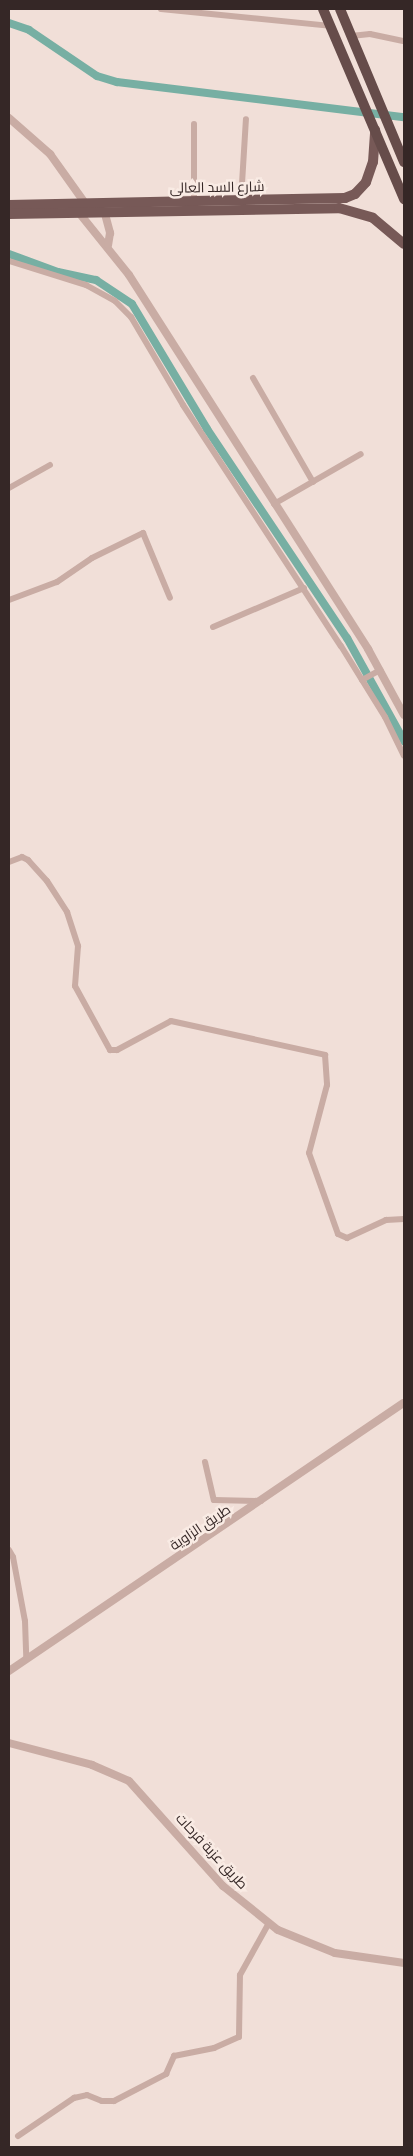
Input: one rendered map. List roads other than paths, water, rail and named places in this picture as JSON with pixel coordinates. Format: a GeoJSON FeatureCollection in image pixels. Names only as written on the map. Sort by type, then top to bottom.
{"type":"FeatureCollection","features":[{"type":"Feature","properties":{"kind":"highway"},"geometry":{"type":"LineString","coordinates":[[323,9],[404,199]]}},
{"type":"Feature","properties":{"kind":"highway"},"geometry":{"type":"LineString","coordinates":[[340,9],[403,157]]}},
{"type":"Feature","properties":{"kind":"main road","name":"شارع السد العالى"},"geometry":{"type":"LineString","coordinates":[[9,205],[345,198],[355,194],[363,187],[370,172],[374,127]]}},
{"type":"Feature","properties":{"kind":"main road"},"geometry":{"type":"LineString","coordinates":[[176,212],[177,202]]}},
{"type":"Feature","properties":{"kind":"main road","name":"شارع السد العالى"},"geometry":{"type":"LineString","coordinates":[[9,214],[105,214],[339,208],[374,218],[404,244]]}},
{"type":"Feature","properties":{"kind":"street"},"geometry":{"type":"LineString","coordinates":[[161,9],[330,26]]}},
{"type":"Feature","properties":{"kind":"street"},"geometry":{"type":"LineString","coordinates":[[351,36],[376,34],[404,41]]}},
{"type":"Feature","properties":{"kind":"street"},"geometry":{"type":"LineString","coordinates":[[9,118],[50,154],[85,203]]}},
{"type":"Feature","properties":{"kind":"street"},"geometry":{"type":"LineString","coordinates":[[241,200],[246,119]]}},
{"type":"Feature","properties":{"kind":"street"},"geometry":{"type":"LineString","coordinates":[[194,124],[194,201]]}},
{"type":"Feature","properties":{"kind":"street"},"geometry":{"type":"LineString","coordinates":[[80,214],[108,245],[274,504],[404,716]]}},
{"type":"Feature","properties":{"kind":"street"},"geometry":{"type":"LineString","coordinates":[[105,214],[110,233],[108,245]]}},
{"type":"Feature","properties":{"kind":"street"},"geometry":{"type":"LineString","coordinates":[[9,261],[86,285],[105,294],[124,309],[141,331],[183,405],[364,678],[404,756]]}},
{"type":"Feature","properties":{"kind":"street"},"geometry":{"type":"LineString","coordinates":[[253,378],[313,482]]}},
{"type":"Feature","properties":{"kind":"street"},"geometry":{"type":"LineString","coordinates":[[274,504],[361,454]]}},
{"type":"Feature","properties":{"kind":"street"},"geometry":{"type":"LineString","coordinates":[[9,488],[50,465]]}},
{"type":"Feature","properties":{"kind":"street"},"geometry":{"type":"LineString","coordinates":[[9,600],[57,582],[92,558],[143,533],[170,598]]}},
{"type":"Feature","properties":{"kind":"street"},"geometry":{"type":"LineString","coordinates":[[213,627],[304,588]]}},
{"type":"Feature","properties":{"kind":"street"},"geometry":{"type":"LineString","coordinates":[[364,678],[377,671]]}},
{"type":"Feature","properties":{"kind":"street"},"geometry":{"type":"LineString","coordinates":[[9,862],[22,857],[28,860],[51,886],[67,912],[78,946],[75,986],[110,1050],[117,1050],[171,1020],[325,1055],[327,1085],[309,1153],[338,1234],[347,1238],[386,1220],[404,1219]]}},
{"type":"Feature","properties":{"kind":"street","name":"طريق الزاوية"},"geometry":{"type":"LineString","coordinates":[[9,1671],[404,1403]]}},
{"type":"Feature","properties":{"kind":"street"},"geometry":{"type":"LineString","coordinates":[[205,1462],[214,1500],[260,1501]]}},
{"type":"Feature","properties":{"kind":"street"},"geometry":{"type":"LineString","coordinates":[[9,1550],[13,1558],[25,1621],[26,1659]]}},
{"type":"Feature","properties":{"kind":"street","name":"طريق عزبة فرحات"},"geometry":{"type":"LineString","coordinates":[[9,1743],[92,1765],[129,1781],[223,1886],[269,1923],[289,1936],[335,1952],[404,1963]]}},
{"type":"Feature","properties":{"kind":"street"},"geometry":{"type":"LineString","coordinates":[[18,2136],[74,2098],[87,2095],[102,2101],[114,2100],[166,2074],[174,2056],[214,2048],[240,2036],[240,1975],[242,1965],[269,1923]]}},
{"type":"Feature","properties":{"kind":"waterway"},"geometry":{"type":"LineString","coordinates":[[9,23],[29,30],[97,76],[117,82],[404,117]]}},
{"type":"Feature","properties":{"kind":"waterway"},"geometry":{"type":"LineString","coordinates":[[9,254],[58,272],[96,280],[132,304],[207,429],[347,638],[404,741]]}}]}
